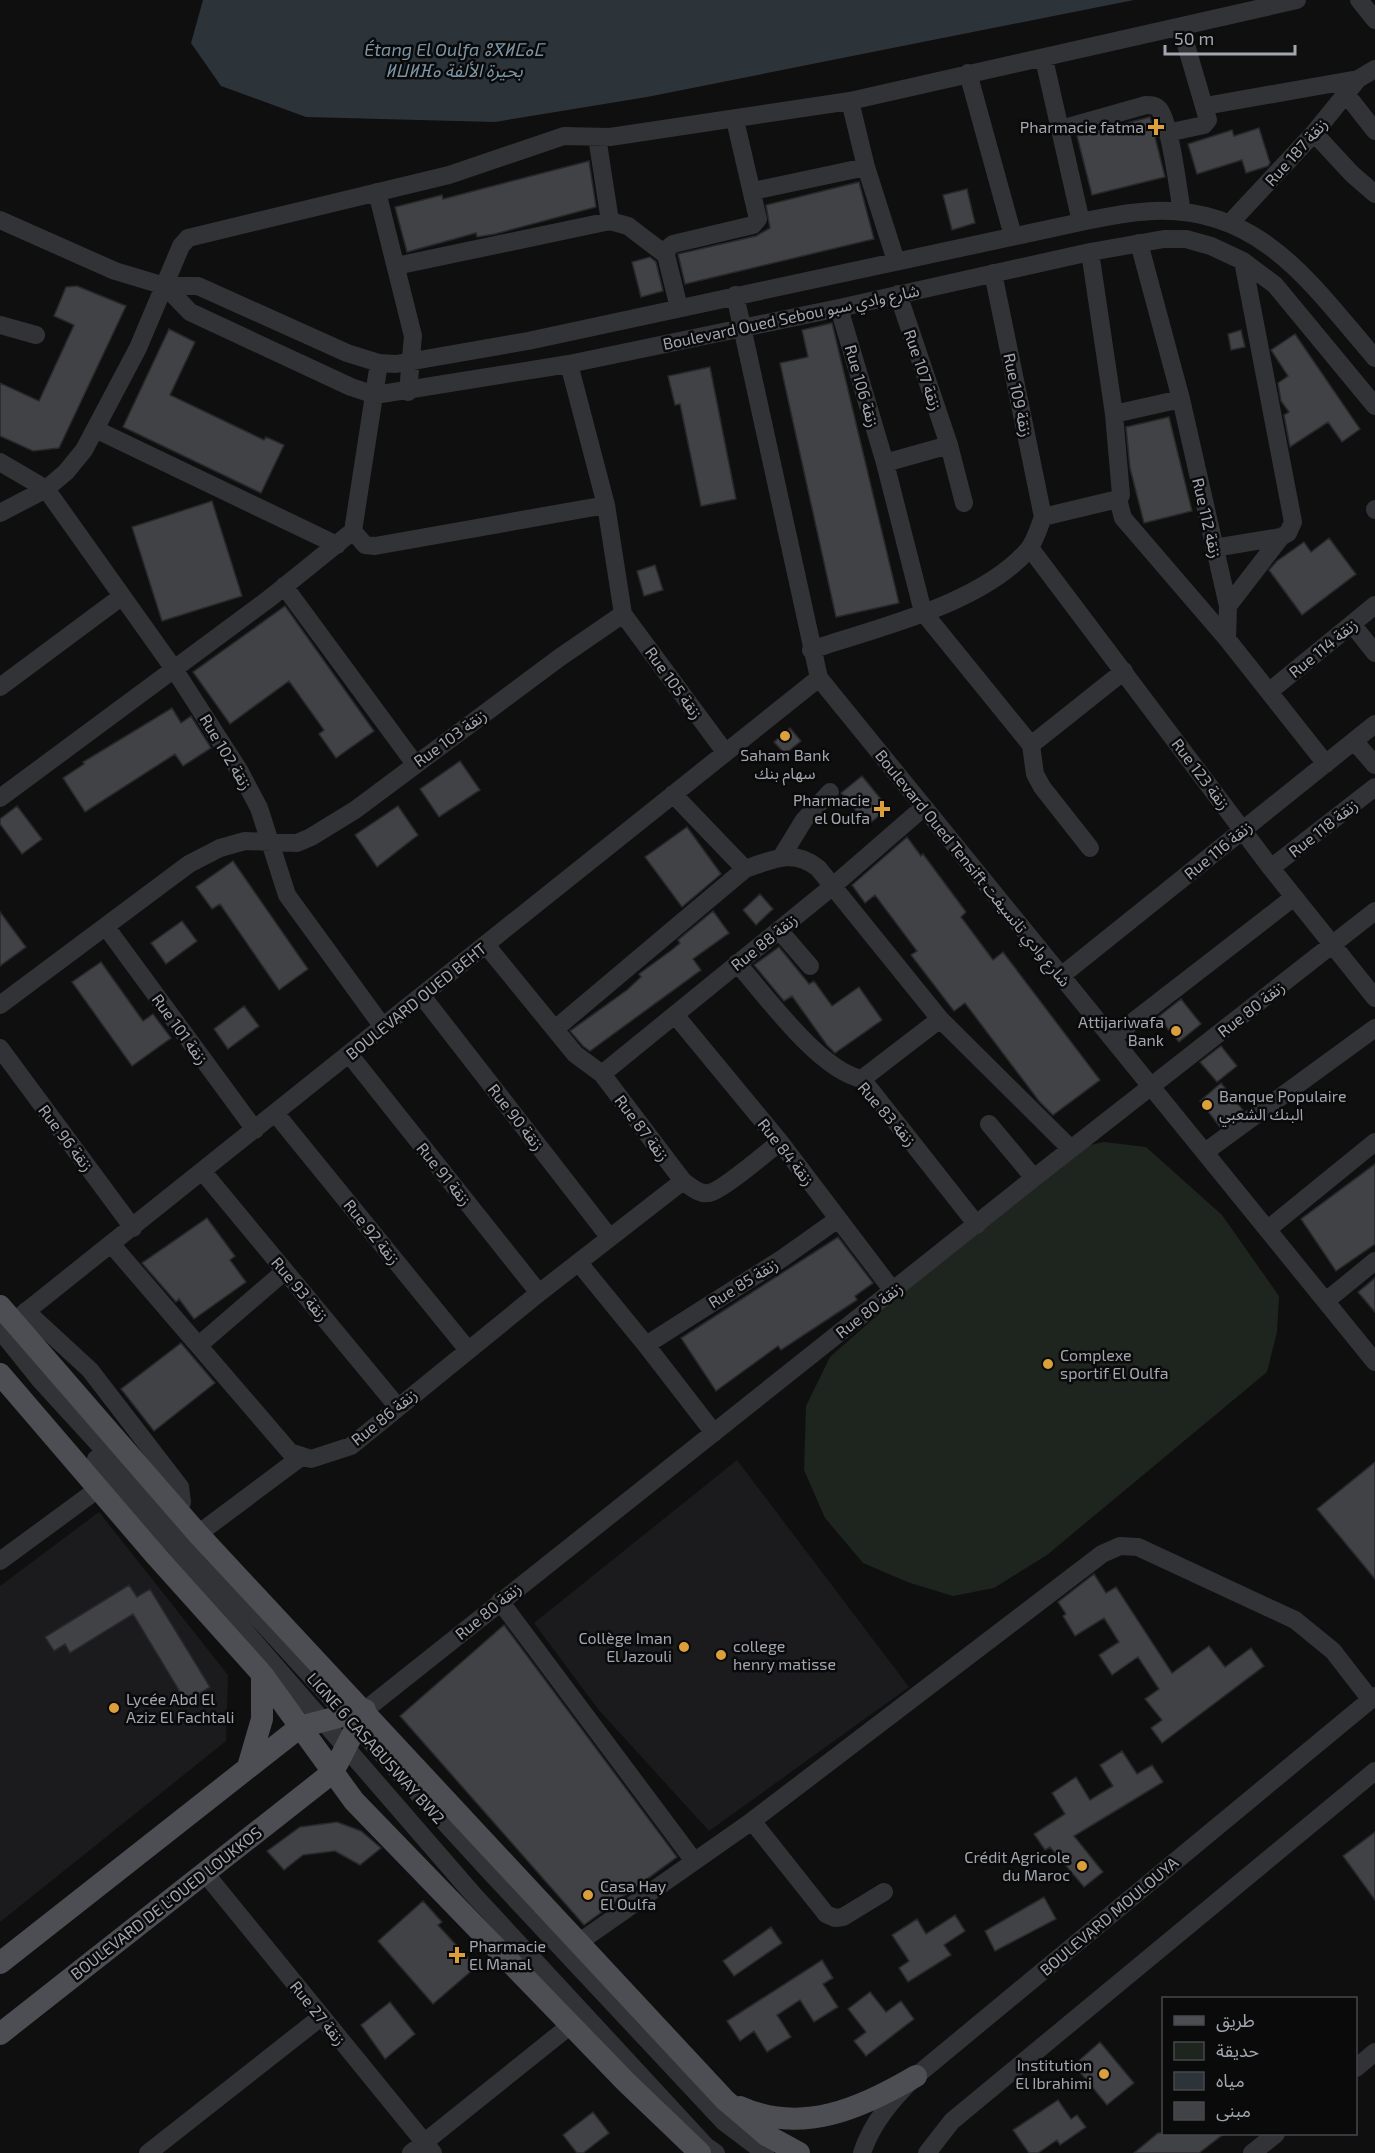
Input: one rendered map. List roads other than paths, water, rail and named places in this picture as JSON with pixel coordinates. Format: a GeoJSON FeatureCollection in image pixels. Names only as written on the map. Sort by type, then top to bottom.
{"type":"FeatureCollection","features":[{"type":"Feature","properties":{"kind":"main road"},"geometry":{"type":"LineString","coordinates":[[10,1317],[198,1534],[348,1718],[578,1943],[725,2100],[766,2135],[799,2153]]}},
{"type":"Feature","properties":{"kind":"main road"},"geometry":{"type":"LineString","coordinates":[[0,1374],[98,1489],[262,1674],[354,1801],[626,2082],[700,2153]]}},
{"type":"Feature","properties":{"kind":"main road"},"geometry":{"type":"LineString","coordinates":[[248,1767],[262,1719],[262,1674]]}},
{"type":"Feature","properties":{"kind":"main road"},"geometry":{"type":"LineString","coordinates":[[0,1963],[300,1728],[348,1718]]}},
{"type":"Feature","properties":{"kind":"main road"},"geometry":{"type":"LineString","coordinates":[[333,1772],[345,1748],[348,1718]]}},
{"type":"Feature","properties":{"kind":"main road","name":"BOULEVARD DE L'OUED LOUKKOS"},"geometry":{"type":"LineString","coordinates":[[0,2034],[333,1772]]}},
{"type":"Feature","properties":{"kind":"main road"},"geometry":{"type":"LineString","coordinates":[[725,2100],[756,2114],[775,2118],[813,2118],[850,2110],[916,2076]]}},
{"type":"Feature","properties":{"kind":"street"},"geometry":{"type":"LineString","coordinates":[[0,513],[46,489],[66,472],[84,450],[138,348],[182,246],[188,238],[449,175],[564,136],[597,137],[735,120],[850,101],[1297,0]]}},
{"type":"Feature","properties":{"kind":"street"},"geometry":{"type":"LineString","coordinates":[[1359,0],[1375,20]]}},
{"type":"Feature","properties":{"kind":"street"},"geometry":{"type":"LineString","coordinates":[[1167,133],[1207,124],[1205,106],[1180,28]]}},
{"type":"Feature","properties":{"kind":"street"},"geometry":{"type":"LineString","coordinates":[[1044,59],[1081,222]]}},
{"type":"Feature","properties":{"kind":"street"},"geometry":{"type":"LineString","coordinates":[[1205,106],[1358,79],[1375,69]]}},
{"type":"Feature","properties":{"kind":"street"},"geometry":{"type":"LineString","coordinates":[[968,73],[1013,236]]}},
{"type":"Feature","properties":{"kind":"street","name":"Rue 187 زنقة"},"geometry":{"type":"LineString","coordinates":[[1231,222],[1314,133],[1358,79]]}},
{"type":"Feature","properties":{"kind":"street"},"geometry":{"type":"LineString","coordinates":[[1346,94],[1375,131]]}},
{"type":"Feature","properties":{"kind":"street"},"geometry":{"type":"LineString","coordinates":[[850,101],[866,167],[896,261]]}},
{"type":"Feature","properties":{"kind":"street"},"geometry":{"type":"LineString","coordinates":[[1061,129],[1146,105],[1154,105],[1160,110],[1167,133],[1182,212]]}},
{"type":"Feature","properties":{"kind":"street"},"geometry":{"type":"LineString","coordinates":[[679,308],[666,255],[668,248],[673,244],[753,225],[758,214],[735,120]]}},
{"type":"Feature","properties":{"kind":"street"},"geometry":{"type":"LineString","coordinates":[[1314,133],[1352,174],[1375,194]]}},
{"type":"Feature","properties":{"kind":"street"},"geometry":{"type":"LineString","coordinates":[[597,137],[610,221]]}},
{"type":"Feature","properties":{"kind":"street"},"geometry":{"type":"LineString","coordinates":[[753,191],[866,167]]}},
{"type":"Feature","properties":{"kind":"street"},"geometry":{"type":"LineString","coordinates":[[377,192],[413,336],[408,392]]}},
{"type":"Feature","properties":{"kind":"street","name":"Boulevard Oued Sebou شارع وادي سبو"},"geometry":{"type":"LineString","coordinates":[[0,220],[115,272],[165,286],[198,286],[288,328],[347,353],[379,363],[412,362],[528,341],[1081,222],[1153,211],[1182,212],[1231,222],[1273,247],[1304,275],[1375,358]]}},
{"type":"Feature","properties":{"kind":"street"},"geometry":{"type":"LineString","coordinates":[[396,266],[610,221],[628,226],[666,255]]}},
{"type":"Feature","properties":{"kind":"street","name":"Boulevard Oued Sebou شارع وادي سبو"},"geometry":{"type":"LineString","coordinates":[[165,286],[190,312],[351,387],[375,395],[408,392],[569,364],[839,308],[1090,252],[1139,243],[1186,239],[1211,246],[1243,261],[1275,285],[1375,406]]}},
{"type":"Feature","properties":{"kind":"street","name":"Rue 112 زنقة"},"geometry":{"type":"LineString","coordinates":[[1139,243],[1181,399],[1228,606],[1227,639]]}},
{"type":"Feature","properties":{"kind":"street"},"geometry":{"type":"LineString","coordinates":[[811,650],[923,612],[969,593],[996,577],[1030,548],[1043,517],[1118,500],[1121,495],[1114,414],[1090,252]]}},
{"type":"Feature","properties":{"kind":"street"},"geometry":{"type":"LineString","coordinates":[[1228,606],[1293,522],[1243,261]]}},
{"type":"Feature","properties":{"kind":"street","name":"Rue 109 زنقة"},"geometry":{"type":"LineString","coordinates":[[993,273],[1043,517]]}},
{"type":"Feature","properties":{"kind":"street","name":"Rue 107 زنقة"},"geometry":{"type":"LineString","coordinates":[[898,294],[949,445],[964,503]]}},
{"type":"Feature","properties":{"kind":"street","name":"Boulevard Oued Tensift شارع وادي تانسيفت"},"geometry":{"type":"LineString","coordinates":[[735,295],[811,650],[819,678],[1375,1362]]}},
{"type":"Feature","properties":{"kind":"street","name":"Rue 106 زنقة"},"geometry":{"type":"LineString","coordinates":[[839,308],[885,464],[923,612]]}},
{"type":"Feature","properties":{"kind":"street"},"geometry":{"type":"LineString","coordinates":[[0,325],[36,335]]}},
{"type":"Feature","properties":{"kind":"street"},"geometry":{"type":"LineString","coordinates":[[0,798],[284,586],[353,531],[379,363]]}},
{"type":"Feature","properties":{"kind":"street"},"geometry":{"type":"LineString","coordinates":[[569,364],[606,505],[623,614]]}},
{"type":"Feature","properties":{"kind":"street"},"geometry":{"type":"LineString","coordinates":[[1114,414],[1181,399]]}},
{"type":"Feature","properties":{"kind":"street"},"geometry":{"type":"LineString","coordinates":[[95,429],[337,545]]}},
{"type":"Feature","properties":{"kind":"street"},"geometry":{"type":"LineString","coordinates":[[885,464],[949,445]]}},
{"type":"Feature","properties":{"kind":"street"},"geometry":{"type":"LineString","coordinates":[[0,462],[46,489]]}},
{"type":"Feature","properties":{"kind":"street","name":"Rue 102 زنقة"},"geometry":{"type":"LineString","coordinates":[[46,489],[174,669],[239,770],[259,808],[287,895],[383,1027]]}},
{"type":"Feature","properties":{"kind":"street"},"geometry":{"type":"LineString","coordinates":[[1118,500],[1128,525],[1227,639],[1326,764]]}},
{"type":"Feature","properties":{"kind":"street"},"geometry":{"type":"LineString","coordinates":[[353,531],[365,545],[375,546],[606,505]]}},
{"type":"Feature","properties":{"kind":"street"},"geometry":{"type":"LineString","coordinates":[[1214,548],[1284,535]]}},
{"type":"Feature","properties":{"kind":"street","name":"Rue 123 زنقة"},"geometry":{"type":"LineString","coordinates":[[1030,548],[1271,868],[1375,998]]}},
{"type":"Feature","properties":{"kind":"street"},"geometry":{"type":"LineString","coordinates":[[284,586],[415,764]]}},
{"type":"Feature","properties":{"kind":"street"},"geometry":{"type":"LineString","coordinates":[[0,687],[121,597]]}},
{"type":"Feature","properties":{"kind":"street","name":"Rue 114 زنقة"},"geometry":{"type":"LineString","coordinates":[[1270,691],[1375,605]]}},
{"type":"Feature","properties":{"kind":"street"},"geometry":{"type":"LineString","coordinates":[[923,612],[1031,744],[1035,774],[1042,788],[1090,848]]}},
{"type":"Feature","properties":{"kind":"street","name":"Rue 105 زنقة"},"geometry":{"type":"LineString","coordinates":[[623,614],[725,752]]}},
{"type":"Feature","properties":{"kind":"street","name":"Rue 103 زنقة"},"geometry":{"type":"LineString","coordinates":[[0,1005],[189,864],[220,848],[245,841],[271,844],[297,843],[355,810],[623,614]]}},
{"type":"Feature","properties":{"kind":"street"},"geometry":{"type":"LineString","coordinates":[[1352,624],[1375,653]]}},
{"type":"Feature","properties":{"kind":"street"},"geometry":{"type":"LineString","coordinates":[[1031,744],[1124,671]]}},
{"type":"Feature","properties":{"kind":"street","name":"BOULEVARD OUED BEHT"},"geometry":{"type":"LineString","coordinates":[[10,1317],[133,1228],[819,678]]}},
{"type":"Feature","properties":{"kind":"street","name":"Rue 116 زنقة"},"geometry":{"type":"LineString","coordinates":[[1061,976],[1375,724]]}},
{"type":"Feature","properties":{"kind":"street"},"geometry":{"type":"LineString","coordinates":[[1355,742],[1375,765]]}},
{"type":"Feature","properties":{"kind":"street","name":"Rue 118 زنقة"},"geometry":{"type":"LineString","coordinates":[[1271,868],[1375,787]]}},
{"type":"Feature","properties":{"kind":"street"},"geometry":{"type":"LineString","coordinates":[[782,856],[804,820],[830,792]]}},
{"type":"Feature","properties":{"kind":"street"},"geometry":{"type":"LineString","coordinates":[[673,795],[746,869]]}},
{"type":"Feature","properties":{"kind":"street","name":"Rue 88 زنقة"},"geometry":{"type":"LineString","coordinates":[[602,1074],[833,886],[924,807]]}},
{"type":"Feature","properties":{"kind":"street"},"geometry":{"type":"LineString","coordinates":[[555,1029],[746,869],[782,856],[811,862],[940,1019],[1071,1149]]}},
{"type":"Feature","properties":{"kind":"street"},"geometry":{"type":"LineString","coordinates":[[1112,1038],[1294,897]]}},
{"type":"Feature","properties":{"kind":"street","name":"Rue 80 زنقة"},"geometry":{"type":"LineString","coordinates":[[348,1718],[714,1433],[1375,911]]}},
{"type":"Feature","properties":{"kind":"street","name":"Rue 101 زنقة"},"geometry":{"type":"LineString","coordinates":[[106,927],[255,1130]]}},
{"type":"Feature","properties":{"kind":"street"},"geometry":{"type":"LineString","coordinates":[[779,930],[810,966]]}},
{"type":"Feature","properties":{"kind":"street","name":"Rue 87 زنقة"},"geometry":{"type":"LineString","coordinates":[[486,945],[575,1054],[602,1074],[683,1181]]}},
{"type":"Feature","properties":{"kind":"street","name":"Rue 83 زنقة"},"geometry":{"type":"LineString","coordinates":[[737,963],[819,1054],[846,1076],[862,1079],[977,1225]]}},
{"type":"Feature","properties":{"kind":"street","name":"Rue 90 زنقة"},"geometry":{"type":"LineString","coordinates":[[422,996],[610,1238]]}},
{"type":"Feature","properties":{"kind":"street","name":"Rue 84 زنقة"},"geometry":{"type":"LineString","coordinates":[[676,1016],[780,1142],[893,1291]]}},
{"type":"Feature","properties":{"kind":"street"},"geometry":{"type":"LineString","coordinates":[[862,1079],[940,1019]]}},
{"type":"Feature","properties":{"kind":"street"},"geometry":{"type":"LineString","coordinates":[[1204,1152],[1375,1028]]}},
{"type":"Feature","properties":{"kind":"street","name":"Rue 96 زنقة"},"geometry":{"type":"LineString","coordinates":[[0,1048],[133,1228]]}},
{"type":"Feature","properties":{"kind":"street","name":"Rue 91 زنقة"},"geometry":{"type":"LineString","coordinates":[[349,1054],[539,1293]]}},
{"type":"Feature","properties":{"kind":"street","name":"Rue 92 زنقة"},"geometry":{"type":"LineString","coordinates":[[276,1114],[468,1350]]}},
{"type":"Feature","properties":{"kind":"street"},"geometry":{"type":"LineString","coordinates":[[989,1124],[1034,1178]]}},
{"type":"Feature","properties":{"kind":"street"},"geometry":{"type":"LineString","coordinates":[[683,1181],[697,1191],[709,1193],[780,1142]]}},
{"type":"Feature","properties":{"kind":"street"},"geometry":{"type":"LineString","coordinates":[[1268,1229],[1375,1142]]}},
{"type":"Feature","properties":{"kind":"street","name":"Rue 93 زنقة"},"geometry":{"type":"LineString","coordinates":[[203,1172],[398,1406]]}},
{"type":"Feature","properties":{"kind":"street","name":"Rue 86 زنقة"},"geometry":{"type":"LineString","coordinates":[[301,1457],[325,1456],[351,1446],[539,1293],[683,1181]]}},
{"type":"Feature","properties":{"kind":"street","name":"Rue 85 زنقة"},"geometry":{"type":"LineString","coordinates":[[646,1345],[783,1258],[838,1219]]}},
{"type":"Feature","properties":{"kind":"street"},"geometry":{"type":"LineString","coordinates":[[111,1245],[290,1452],[301,1457],[198,1534]]}},
{"type":"Feature","properties":{"kind":"street"},"geometry":{"type":"LineString","coordinates":[[1326,1301],[1375,1261]]}},
{"type":"Feature","properties":{"kind":"street"},"geometry":{"type":"LineString","coordinates":[[579,1263],[714,1433]]}},
{"type":"Feature","properties":{"kind":"street"},"geometry":{"type":"LineString","coordinates":[[198,1345],[285,1271]]}},
{"type":"Feature","properties":{"kind":"street","name":"LIGNE 6 CASABUSWAY BW2"},"geometry":{"type":"LineString","coordinates":[[10,1317],[40,1380],[348,1718],[724,2122],[765,2153]]}},
{"type":"Feature","properties":{"kind":"street","name":"LIGNE 6 CASABUSWAY BW2"},"geometry":{"type":"LineString","coordinates":[[0,1346],[33,1387],[348,1718]]}},
{"type":"Feature","properties":{"kind":"street"},"geometry":{"type":"LineString","coordinates":[[0,1561],[98,1489]]}},
{"type":"Feature","properties":{"kind":"street"},"geometry":{"type":"LineString","coordinates":[[578,1943],[752,1821],[1102,1554],[1120,1546],[1138,1547],[1294,1620],[1333,1651],[1373,1698]]}},
{"type":"Feature","properties":{"kind":"street"},"geometry":{"type":"LineString","coordinates":[[500,1601],[694,1861]]}},
{"type":"Feature","properties":{"kind":"street","name":"BOULEVARD MOULOUYA"},"geometry":{"type":"LineString","coordinates":[[862,2153],[888,2104],[916,2076],[1373,1698]]}},
{"type":"Feature","properties":{"kind":"street","name":"LIGNE 6 CASABUSWAY BW2"},"geometry":{"type":"LineString","coordinates":[[345,1748],[488,1910],[705,2145],[716,2153]]}},
{"type":"Feature","properties":{"kind":"street"},"geometry":{"type":"LineString","coordinates":[[927,2153],[952,2121],[1375,1770]]}},
{"type":"Feature","properties":{"kind":"street"},"geometry":{"type":"LineString","coordinates":[[752,1821],[826,1914],[835,1918],[843,1917],[884,1892]]}},
{"type":"Feature","properties":{"kind":"street","name":"Rue 27 زنقة"},"geometry":{"type":"LineString","coordinates":[[204,1872],[321,2017],[423,2149]]}},
{"type":"Feature","properties":{"kind":"street"},"geometry":{"type":"LineString","coordinates":[[148,2153],[321,2017]]}},
{"type":"Feature","properties":{"kind":"street"},"geometry":{"type":"LineString","coordinates":[[423,2149],[572,2024]]}},
{"type":"Feature","properties":{"kind":"street"},"geometry":{"type":"LineString","coordinates":[[1357,2067],[1375,2052]]}},
{"type":"Feature","properties":{"kind":"street"},"geometry":{"type":"LineString","coordinates":[[1252,2153],[1274,2135]]}},
{"type":"Feature","properties":{"kind":"water","name":"Étang El Oulfa ⵓⴳⵍⵎⴰⵎ ⵍⵡⵍⴼⴰ بحيرة الألفة"},"geometry":{"type":"Polygon","coordinates":[[[203,0],[1134,0],[647,97],[495,122],[306,117],[221,86],[191,43],[203,0]]]}},
{"type":"Feature","properties":{"kind":"place","name":"Pharmacie fatma"},"geometry":{"type":"Point","coordinates":[1156,127]}},
{"type":"Feature","properties":{"kind":"place","name":"Saham Bank سهام بنك"},"geometry":{"type":"Point","coordinates":[785,736]}},
{"type":"Feature","properties":{"kind":"place","name":"Pharmacie el Oulfa"},"geometry":{"type":"Point","coordinates":[882,809]}},
{"type":"Feature","properties":{"kind":"place","name":"Attijariwafa Bank"},"geometry":{"type":"Point","coordinates":[1176,1031]}},
{"type":"Feature","properties":{"kind":"place","name":"Banque Populaire البنك الشعبي"},"geometry":{"type":"Point","coordinates":[1207,1105]}},
{"type":"Feature","properties":{"kind":"place","name":"Complexe sportif El Oulfa"},"geometry":{"type":"Point","coordinates":[1048,1364]}},
{"type":"Feature","properties":{"kind":"place","name":"Collège Iman El Jazouli"},"geometry":{"type":"Point","coordinates":[684,1647]}},
{"type":"Feature","properties":{"kind":"place","name":"college henry matisse"},"geometry":{"type":"Point","coordinates":[721,1655]}},
{"type":"Feature","properties":{"kind":"place","name":"Lycée Abd El Aziz El Fachtali"},"geometry":{"type":"Point","coordinates":[114,1708]}},
{"type":"Feature","properties":{"kind":"place","name":"Crédit Agricole du Maroc"},"geometry":{"type":"Point","coordinates":[1082,1866]}},
{"type":"Feature","properties":{"kind":"place","name":"Casa Hay El Oulfa"},"geometry":{"type":"Point","coordinates":[588,1895]}},
{"type":"Feature","properties":{"kind":"place","name":"Pharmacie El Manal"},"geometry":{"type":"Point","coordinates":[457,1955]}},
{"type":"Feature","properties":{"kind":"place","name":"Institution El Ibrahimi"},"geometry":{"type":"Point","coordinates":[1104,2074]}}]}
